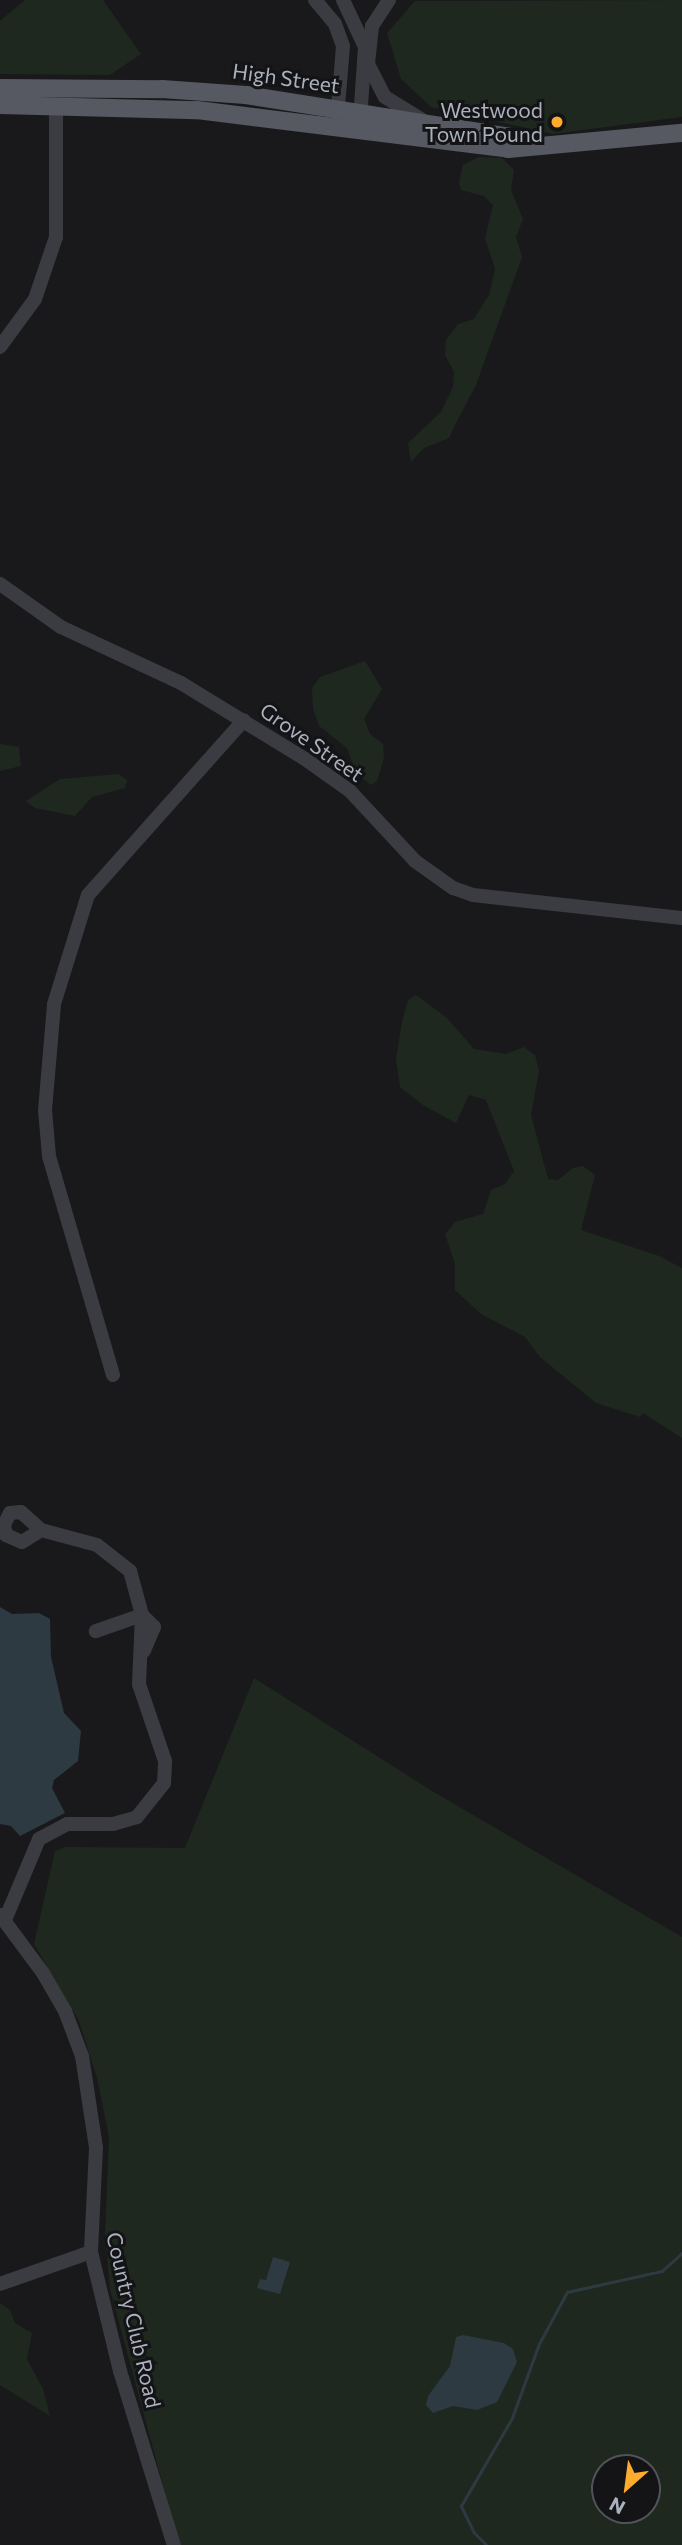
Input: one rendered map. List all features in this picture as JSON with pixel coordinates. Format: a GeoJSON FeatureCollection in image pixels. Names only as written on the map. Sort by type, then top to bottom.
{"type":"FeatureCollection","features":[{"type":"Feature","properties":{"kind":"main road","name":"High Street"},"geometry":{"type":"LineString","coordinates":[[0,88],[182,89],[339,108],[564,146]]}},
{"type":"Feature","properties":{"kind":"main road","name":"High Street"},"geometry":{"type":"LineString","coordinates":[[0,105],[197,110],[479,147],[564,146],[682,133]]}},
{"type":"Feature","properties":{"kind":"street"},"geometry":{"type":"LineString","coordinates":[[315,0],[335,24],[343,46],[337,127]]}},
{"type":"Feature","properties":{"kind":"street"},"geometry":{"type":"LineString","coordinates":[[359,130],[366,56],[375,19],[389,0]]}},
{"type":"Feature","properties":{"kind":"street"},"geometry":{"type":"LineString","coordinates":[[335,24],[351,3]]}},
{"type":"Feature","properties":{"kind":"street"},"geometry":{"type":"LineString","coordinates":[[351,3],[375,81],[391,102],[438,125]]}},
{"type":"Feature","properties":{"kind":"street"},"geometry":{"type":"LineString","coordinates":[[0,347],[35,299],[56,237],[57,106]]}},
{"type":"Feature","properties":{"kind":"street","name":"Grove Street"},"geometry":{"type":"LineString","coordinates":[[0,584],[61,627],[130,655],[244,720],[350,791],[415,861],[453,888],[473,895],[682,918]]}},
{"type":"Feature","properties":{"kind":"street"},"geometry":{"type":"LineString","coordinates":[[113,1376],[49,1156],[45,1110],[54,1004],[88,895],[244,720]]}},
{"type":"Feature","properties":{"kind":"street"},"geometry":{"type":"LineString","coordinates":[[3,1917],[38,1839],[67,1824],[113,1824],[137,1817],[164,1783],[165,1761],[139,1684],[144,1651],[139,1629],[142,1615],[137,1586],[118,1558],[97,1545],[41,1530]]}},
{"type":"Feature","properties":{"kind":"street"},"geometry":{"type":"LineString","coordinates":[[96,1630],[142,1615]]}},
{"type":"Feature","properties":{"kind":"street","name":"Country Club Road"},"geometry":{"type":"LineString","coordinates":[[3,1917],[65,2011],[82,2056],[96,2148],[91,2252],[120,2371],[174,2545]]}},
{"type":"Feature","properties":{"kind":"street"},"geometry":{"type":"LineString","coordinates":[[0,2284],[91,2252]]}},
{"type":"Feature","properties":{"kind":"green space"},"geometry":{"type":"Polygon","coordinates":[[[25,0],[103,0],[141,54],[110,75],[0,74],[0,21],[25,0]]]}},
{"type":"Feature","properties":{"kind":"green space"},"geometry":{"type":"Polygon","coordinates":[[[682,0],[682,117],[553,134],[431,107],[401,79],[387,33],[415,1],[682,0]]]}},
{"type":"Feature","properties":{"kind":"green space"},"geometry":{"type":"Polygon","coordinates":[[[479,157],[502,158],[514,170],[511,190],[523,219],[516,237],[522,257],[476,385],[449,438],[424,448],[411,462],[408,443],[441,412],[453,387],[454,372],[445,355],[446,340],[458,324],[474,319],[489,295],[495,269],[485,238],[493,205],[484,196],[461,190],[459,182],[463,165],[479,157]]]}},
{"type":"Feature","properties":{"kind":"green space"},"geometry":{"type":"Polygon","coordinates":[[[365,661],[382,689],[364,719],[370,734],[383,744],[384,758],[377,781],[371,785],[356,773],[347,748],[319,726],[313,709],[312,688],[320,677],[365,661]]]}},
{"type":"Feature","properties":{"kind":"green space"},"geometry":{"type":"Polygon","coordinates":[[[0,744],[19,747],[21,766],[0,771],[0,744]]]}},
{"type":"Feature","properties":{"kind":"green space"},"geometry":{"type":"Polygon","coordinates":[[[119,774],[127,780],[125,788],[92,797],[75,816],[35,808],[26,801],[60,779],[119,774]]]}},
{"type":"Feature","properties":{"kind":"green space"},"geometry":{"type":"Polygon","coordinates":[[[416,995],[447,1018],[474,1049],[506,1054],[524,1047],[535,1055],[539,1071],[531,1115],[548,1179],[558,1180],[573,1168],[583,1166],[595,1175],[581,1230],[659,1256],[682,1268],[682,1438],[643,1413],[640,1417],[596,1403],[540,1357],[525,1337],[481,1314],[455,1290],[455,1264],[445,1234],[455,1222],[483,1214],[491,1190],[505,1184],[514,1171],[486,1100],[469,1095],[456,1123],[423,1105],[400,1087],[396,1059],[402,1022],[408,1000],[416,995]]]}},
{"type":"Feature","properties":{"kind":"green space"},"geometry":{"type":"Polygon","coordinates":[[[254,1678],[432,1791],[682,1937],[682,2545],[179,2545],[110,2289],[105,2232],[109,2137],[97,2078],[79,2021],[34,1944],[55,1851],[66,1847],[185,1848],[254,1678]]]}},
{"type":"Feature","properties":{"kind":"green space"},"geometry":{"type":"Polygon","coordinates":[[[0,2303],[10,2310],[15,2323],[32,2333],[27,2359],[43,2389],[50,2416],[0,2385],[0,2303]]]}},
{"type":"Feature","properties":{"kind":"shaded area"},"geometry":{"type":"Polygon","coordinates":[[[0,1607],[12,1614],[39,1613],[50,1619],[51,1657],[64,1713],[81,1731],[78,1761],[54,1780],[52,1788],[65,1813],[20,1836],[11,1826],[0,1824],[0,1607]]]}},
{"type":"Feature","properties":{"kind":"shaded area"},"geometry":{"type":"Polygon","coordinates":[[[273,2257],[290,2262],[280,2294],[257,2288],[260,2279],[266,2280],[273,2257]]]}},
{"type":"Feature","properties":{"kind":"shaded area"},"geometry":{"type":"Polygon","coordinates":[[[463,2335],[504,2343],[513,2349],[517,2362],[497,2402],[477,2410],[453,2406],[433,2413],[426,2405],[428,2396],[450,2366],[456,2337],[463,2335]]]}},
{"type":"Feature","properties":{"kind":"waterway"},"geometry":{"type":"LineString","coordinates":[[486,2545],[474,2533],[461,2506],[512,2418],[539,2344],[567,2292],[662,2271],[682,2253]]}},
{"type":"Feature","properties":{"kind":"place","name":"Westwood Town Pound"},"geometry":{"type":"Point","coordinates":[557,122]}}]}
